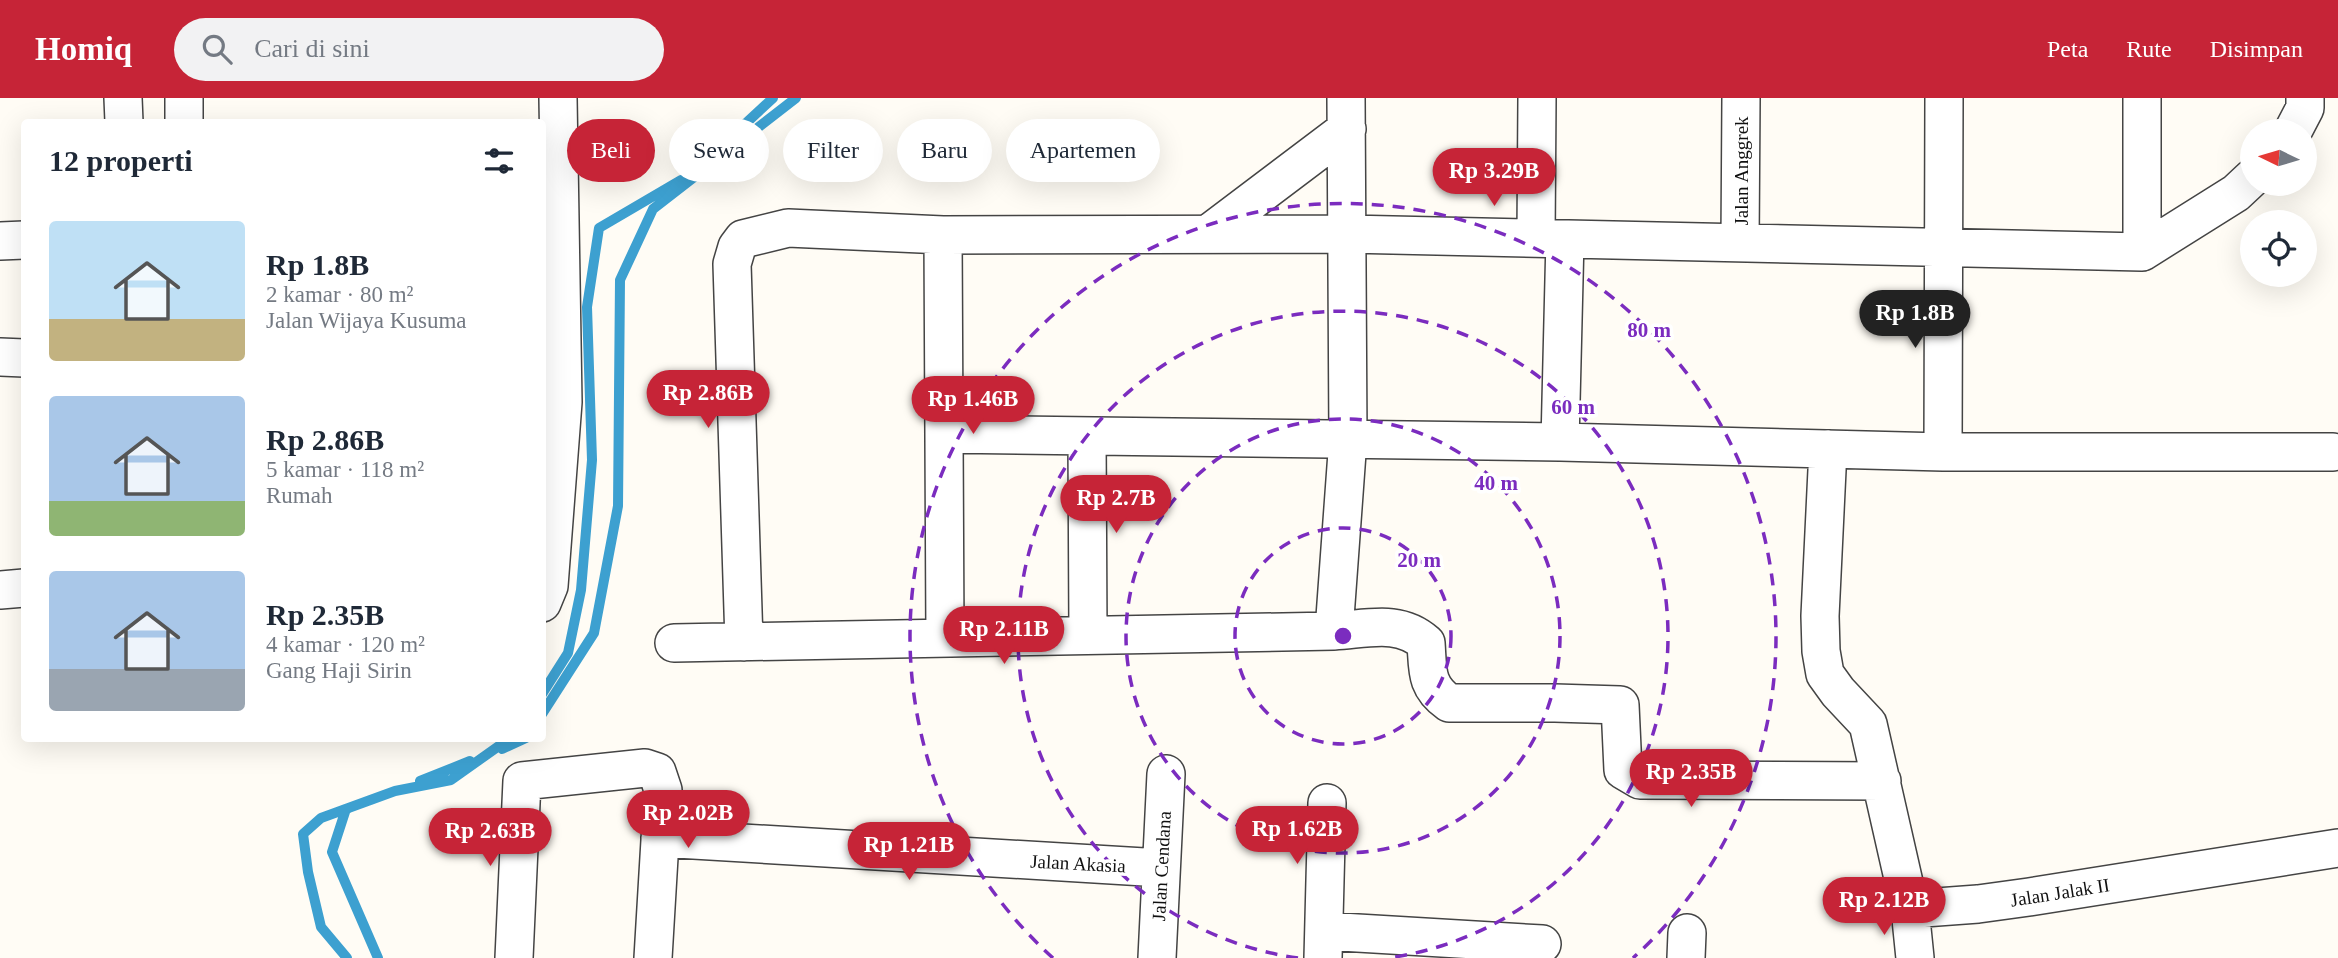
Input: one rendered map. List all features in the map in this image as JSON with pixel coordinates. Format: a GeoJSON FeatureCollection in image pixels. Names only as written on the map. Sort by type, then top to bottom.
{"type":"FeatureCollection","features":[{"type":"Feature","properties":{"kind":"street"},"geometry":{"type":"LineString","coordinates":[[123,98],[124,119]]}},
{"type":"Feature","properties":{"kind":"street"},"geometry":{"type":"LineString","coordinates":[[184,98],[184,119]]}},
{"type":"Feature","properties":{"kind":"street"},"geometry":{"type":"LineString","coordinates":[[546,593],[549,586],[553,402],[552,198],[558,98]]}},
{"type":"Feature","properties":{"kind":"street"},"geometry":{"type":"LineString","coordinates":[[1537,98],[1550,238],[1560,442]]}},
{"type":"Feature","properties":{"kind":"street","name":"Jalan Anggrek"},"geometry":{"type":"LineString","coordinates":[[1740,243],[1741,98]]}},
{"type":"Feature","properties":{"kind":"street"},"geometry":{"type":"LineString","coordinates":[[1943,452],[1944,98]]}},
{"type":"Feature","properties":{"kind":"street"},"geometry":{"type":"LineString","coordinates":[[2142,98],[2143,252]]}},
{"type":"Feature","properties":{"kind":"street"},"geometry":{"type":"LineString","coordinates":[[2299,119],[2305,108],[2305,98]]}},
{"type":"Feature","properties":{"kind":"street"},"geometry":{"type":"LineString","coordinates":[[1208,234],[1347,113]]}},
{"type":"Feature","properties":{"kind":"street"},"geometry":{"type":"LineString","coordinates":[[1334,631],[1348,439],[1347,113]]}},
{"type":"Feature","properties":{"kind":"street"},"geometry":{"type":"LineString","coordinates":[[744,642],[732,264],[737,247],[743,239],[788,228],[943,235],[1348,234],[2143,252],[2240,189]]}},
{"type":"Feature","properties":{"kind":"street"},"geometry":{"type":"LineString","coordinates":[[943,235],[945,638]]}},
{"type":"Feature","properties":{"kind":"street"},"geometry":{"type":"LineString","coordinates":[[0,241],[21,240]]}},
{"type":"Feature","properties":{"kind":"street"},"geometry":{"type":"LineString","coordinates":[[0,357],[21,358]]}},
{"type":"Feature","properties":{"kind":"street"},"geometry":{"type":"LineString","coordinates":[[944,434],[1560,442],[1943,452],[2333,452]]}},
{"type":"Feature","properties":{"kind":"street"},"geometry":{"type":"LineString","coordinates":[[1087,436],[1088,635]]}},
{"type":"Feature","properties":{"kind":"street"},"geometry":{"type":"LineString","coordinates":[[1828,449],[1820,616],[1821,651],[1825,674],[1868,724],[1910,909],[1915,958]]}},
{"type":"Feature","properties":{"kind":"street"},"geometry":{"type":"LineString","coordinates":[[0,590],[21,588]]}},
{"type":"Feature","properties":{"kind":"street"},"geometry":{"type":"LineString","coordinates":[[674,643],[1334,631],[1400,627],[1415,633],[1426,643],[1428,680],[1437,695],[1448,704],[1555,702],[1620,705],[1623,770],[1640,780],[1882,781]]}},
{"type":"Feature","properties":{"kind":"street"},"geometry":{"type":"LineString","coordinates":[[514,958],[522,780],[640,769],[654,770],[660,777],[663,790],[653,958]]}},
{"type":"Feature","properties":{"kind":"street","name":"Jalan Cendana"},"geometry":{"type":"LineString","coordinates":[[1157,958],[1166,774]]}},
{"type":"Feature","properties":{"kind":"street"},"geometry":{"type":"LineString","coordinates":[[1327,803],[1324,944],[1542,944]]}},
{"type":"Feature","properties":{"kind":"street","name":"Jalan Akasia"},"geometry":{"type":"LineString","coordinates":[[660,838],[1161,868]]}},
{"type":"Feature","properties":{"kind":"street","name":"Jalan Jalak II"},"geometry":{"type":"LineString","coordinates":[[1910,909],[2029,897],[2338,848]]}},
{"type":"Feature","properties":{"kind":"waterway"},"geometry":{"type":"LineString","coordinates":[[750,119],[773,98]]}},
{"type":"Feature","properties":{"kind":"waterway"},"geometry":{"type":"LineString","coordinates":[[546,708],[594,633],[618,506],[620,280],[653,209],[796,98]]}},
{"type":"Feature","properties":{"kind":"waterway"},"geometry":{"type":"LineString","coordinates":[[546,688],[568,653],[581,590],[592,460],[587,307],[599,228],[678,182]]}},
{"type":"Feature","properties":{"kind":"waterway"},"geometry":{"type":"LineString","coordinates":[[347,958],[321,927],[308,872],[303,834],[321,818],[395,791],[451,780],[504,742]]}},
{"type":"Feature","properties":{"kind":"waterway"},"geometry":{"type":"LineString","coordinates":[[502,749],[517,742]]}},
{"type":"Feature","properties":{"kind":"waterway"},"geometry":{"type":"LineString","coordinates":[[420,781],[470,761]]}},
{"type":"Feature","properties":{"kind":"waterway"},"geometry":{"type":"LineString","coordinates":[[349,808],[346,809],[332,852],[378,958]]}}]}
